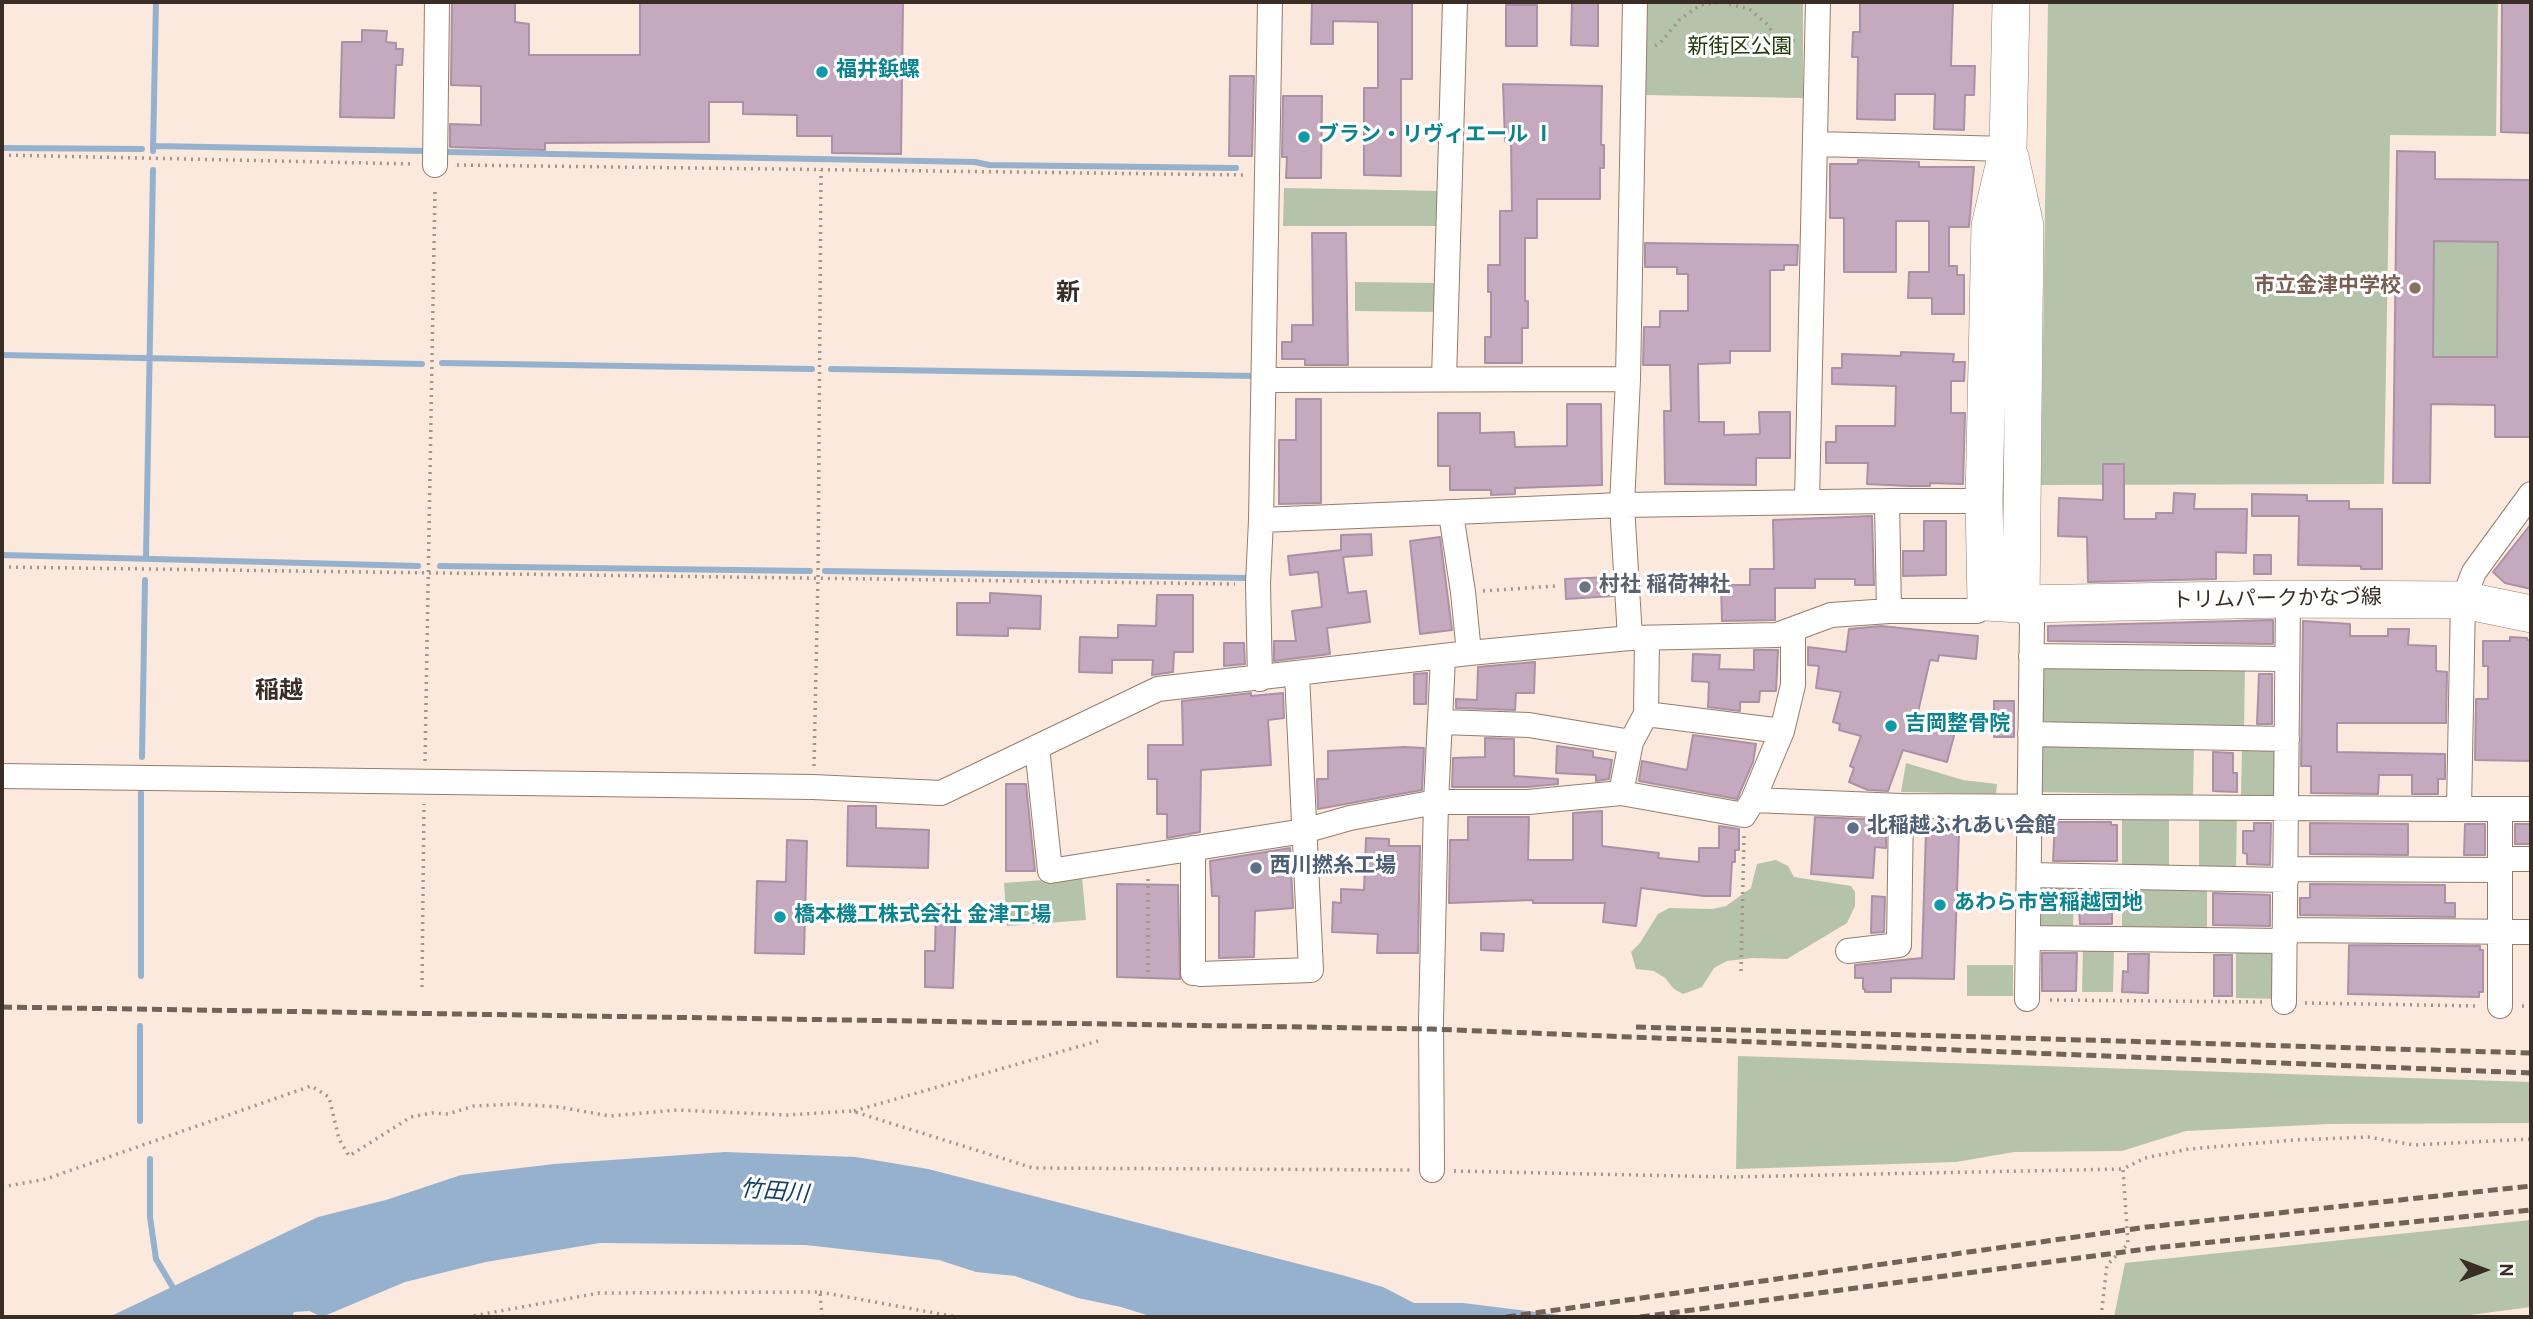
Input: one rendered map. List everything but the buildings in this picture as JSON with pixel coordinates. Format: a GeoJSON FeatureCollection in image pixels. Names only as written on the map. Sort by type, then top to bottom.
{"type":"FeatureCollection","features":[{"type":"Feature","properties":{"kind":"main road"},"geometry":{"type":"LineString","coordinates":[[2003,603],[1984,501],[1990,226],[2008,149],[2011,2]]}},
{"type":"Feature","properties":{"kind":"main road"},"geometry":{"type":"LineString","coordinates":[[2003,603],[2025,226],[2008,149]]}},
{"type":"Feature","properties":{"kind":"main road","name":"トリムパークかなづ線"},"geometry":{"type":"LineString","coordinates":[[2003,603],[2288,599],[2463,600],[2531,614]]}},
{"type":"Feature","properties":{"kind":"street"},"geometry":{"type":"LineString","coordinates":[[435,165],[437,2]]}},
{"type":"Feature","properties":{"kind":"street"},"geometry":{"type":"LineString","coordinates":[[1260,678],[1258,584],[1270,2]]}},
{"type":"Feature","properties":{"kind":"street"},"geometry":{"type":"LineString","coordinates":[[1444,380],[1455,2]]}},
{"type":"Feature","properties":{"kind":"street"},"geometry":{"type":"LineString","coordinates":[[1621,793],[1631,742],[1646,714],[1622,505],[1628,379],[1634,2]]}},
{"type":"Feature","properties":{"kind":"street"},"geometry":{"type":"LineString","coordinates":[[1807,501],[1818,2]]}},
{"type":"Feature","properties":{"kind":"street"},"geometry":{"type":"LineString","coordinates":[[1816,144],[2008,149]]}},
{"type":"Feature","properties":{"kind":"street"},"geometry":{"type":"LineString","coordinates":[[1264,380],[1628,379]]}},
{"type":"Feature","properties":{"kind":"street"},"geometry":{"type":"LineString","coordinates":[[2459,809],[2463,600],[2474,572],[2531,494]]}},
{"type":"Feature","properties":{"kind":"street"},"geometry":{"type":"LineString","coordinates":[[1887,501],[1889,611]]}},
{"type":"Feature","properties":{"kind":"street"},"geometry":{"type":"LineString","coordinates":[[1261,520],[1622,505],[1984,501]]}},
{"type":"Feature","properties":{"kind":"street"},"geometry":{"type":"LineString","coordinates":[[1451,514],[1469,653]]}},
{"type":"Feature","properties":{"kind":"street"},"geometry":{"type":"LineString","coordinates":[[2284,1002],[2288,599]]}},
{"type":"Feature","properties":{"kind":"street"},"geometry":{"type":"LineString","coordinates":[[2,776],[813,787],[942,793],[1158,689],[1469,653],[1639,638],[1777,635],[1831,615],[1889,611],[1977,611],[2003,603],[2032,621],[2027,999]]}},
{"type":"Feature","properties":{"kind":"street"},"geometry":{"type":"LineString","coordinates":[[1749,808],[1782,731],[1793,685],[1793,631]]}},
{"type":"Feature","properties":{"kind":"street"},"geometry":{"type":"LineString","coordinates":[[2031,656],[2287,659]]}},
{"type":"Feature","properties":{"kind":"street"},"geometry":{"type":"LineString","coordinates":[[1432,1170],[1431,1021],[1436,803],[1443,658]]}},
{"type":"Feature","properties":{"kind":"street"},"geometry":{"type":"LineString","coordinates":[[1193,848],[1196,973],[1311,970],[1297,674]]}},
{"type":"Feature","properties":{"kind":"street"},"geometry":{"type":"LineString","coordinates":[[1646,714],[1782,731]]}},
{"type":"Feature","properties":{"kind":"street"},"geometry":{"type":"LineString","coordinates":[[1441,722],[1529,725],[1631,742]]}},
{"type":"Feature","properties":{"kind":"street"},"geometry":{"type":"LineString","coordinates":[[2030,734],[2287,738]]}},
{"type":"Feature","properties":{"kind":"street"},"geometry":{"type":"LineString","coordinates":[[1037,747],[1050,871],[1304,831],[1350,818],[1436,803],[1528,802],[1621,793],[1749,808],[2029,805],[2531,809]]}},
{"type":"Feature","properties":{"kind":"street"},"geometry":{"type":"LineString","coordinates":[[1847,951],[1899,945],[1901,806]]}},
{"type":"Feature","properties":{"kind":"street"},"geometry":{"type":"LineString","coordinates":[[2500,809],[2500,1006]]}},
{"type":"Feature","properties":{"kind":"street"},"geometry":{"type":"LineString","coordinates":[[2029,875],[2285,874],[2500,864],[2531,859]]}},
{"type":"Feature","properties":{"kind":"street"},"geometry":{"type":"LineString","coordinates":[[2028,938],[2531,932]]}},
{"type":"Feature","properties":{"kind":"path"},"geometry":{"type":"LineString","coordinates":[[1653,47],[1662,41],[1680,19],[1700,5],[1721,2],[1749,9],[1766,23],[1777,38],[1818,44]]}},
{"type":"Feature","properties":{"kind":"path"},"geometry":{"type":"LineString","coordinates":[[2,155],[435,165],[1266,175]]}},
{"type":"Feature","properties":{"kind":"path"},"geometry":{"type":"LineString","coordinates":[[422,987],[426,573],[435,165]]}},
{"type":"Feature","properties":{"kind":"path"},"geometry":{"type":"LineString","coordinates":[[813,787],[818,578],[821,170]]}},
{"type":"Feature","properties":{"kind":"path"},"geometry":{"type":"LineString","coordinates":[[2,567],[1258,584]]}},
{"type":"Feature","properties":{"kind":"path"},"geometry":{"type":"LineString","coordinates":[[1463,592],[1555,586]]}},
{"type":"Feature","properties":{"kind":"path"},"geometry":{"type":"LineString","coordinates":[[1741,971],[1749,808]]}},
{"type":"Feature","properties":{"kind":"path"},"geometry":{"type":"LineString","coordinates":[[1148,856],[1148,976]]}},
{"type":"Feature","properties":{"kind":"path"},"geometry":{"type":"LineString","coordinates":[[2027,999],[2500,1006]]}},
{"type":"Feature","properties":{"kind":"path"},"geometry":{"type":"LineString","coordinates":[[2,1187],[46,1179],[311,1086],[329,1097],[340,1139],[349,1156],[411,1117],[432,1113],[448,1114],[474,1106],[516,1104],[559,1107],[610,1116],[677,1110],[787,1115],[852,1111],[1098,1041]]}},
{"type":"Feature","properties":{"kind":"path"},"geometry":{"type":"LineString","coordinates":[[852,1111],[1033,1168],[1432,1170],[1728,1178],[2123,1170],[2145,1158],[2189,1149],[2294,1140],[2368,1137],[2414,1145],[2531,1139]]}},
{"type":"Feature","properties":{"kind":"path"},"geometry":{"type":"LineString","coordinates":[[2101,1317],[2107,1265],[2128,1244],[2123,1170]]}},
{"type":"Feature","properties":{"kind":"path"},"geometry":{"type":"LineString","coordinates":[[467,1317],[599,1293],[820,1292],[957,1317]]}},
{"type":"Feature","properties":{"kind":"path"},"geometry":{"type":"LineString","coordinates":[[820,1292],[822,1317]]}},
{"type":"Feature","properties":{"kind":"green space","name":"新街区公園"},"geometry":{"type":"Polygon","coordinates":[[[1645,2],[1803,2],[1803,98],[1644,95],[1645,2]]]}},
{"type":"Feature","properties":{"kind":"green space"},"geometry":{"type":"Polygon","coordinates":[[[2048,2],[2498,2],[2496,136],[2390,135],[2384,484],[2041,485],[2048,2]]]}},
{"type":"Feature","properties":{"kind":"green space"},"geometry":{"type":"Polygon","coordinates":[[[1284,188],[1442,191],[1439,226],[1283,226],[1284,188]]]}},
{"type":"Feature","properties":{"kind":"green space"},"geometry":{"type":"Polygon","coordinates":[[[2434,218],[2498,220],[2497,357],[2433,357],[2434,218]]]}},
{"type":"Feature","properties":{"kind":"green space"},"geometry":{"type":"Polygon","coordinates":[[[1355,282],[1440,283],[1439,312],[1355,311],[1355,282]]]}},
{"type":"Feature","properties":{"kind":"green space"},"geometry":{"type":"Polygon","coordinates":[[[2043,663],[2245,666],[2244,728],[2042,726],[2043,663]]]}},
{"type":"Feature","properties":{"kind":"green space"},"geometry":{"type":"Polygon","coordinates":[[[2040,742],[2194,743],[2193,795],[2040,792],[2040,742]]]}},
{"type":"Feature","properties":{"kind":"green space"},"geometry":{"type":"Polygon","coordinates":[[[2242,747],[2281,748],[2280,796],[2241,795],[2242,747]]]}},
{"type":"Feature","properties":{"kind":"green space"},"geometry":{"type":"Polygon","coordinates":[[[1906,763],[1963,780],[1997,784],[1996,794],[1901,792],[1906,763]]]}},
{"type":"Feature","properties":{"kind":"green space"},"geometry":{"type":"Polygon","coordinates":[[[2122,811],[2169,811],[2169,868],[2122,868],[2122,811]]]}},
{"type":"Feature","properties":{"kind":"green space"},"geometry":{"type":"Polygon","coordinates":[[[2199,811],[2237,812],[2236,869],[2199,869],[2199,811]]]}},
{"type":"Feature","properties":{"kind":"green space"},"geometry":{"type":"Polygon","coordinates":[[[1776,860],[1788,866],[1794,877],[1851,886],[1855,892],[1855,906],[1847,923],[1787,959],[1752,958],[1727,961],[1714,968],[1702,987],[1683,994],[1654,971],[1636,969],[1631,952],[1640,943],[1658,914],[1669,908],[1712,909],[1726,906],[1751,888],[1757,864],[1776,860]]]}},
{"type":"Feature","properties":{"kind":"green space"},"geometry":{"type":"Polygon","coordinates":[[[1082,877],[1086,920],[1007,926],[1004,883],[1082,877]]]}},
{"type":"Feature","properties":{"kind":"green space"},"geometry":{"type":"Polygon","coordinates":[[[2039,882],[2074,883],[2073,928],[2037,928],[2039,882]]]}},
{"type":"Feature","properties":{"kind":"green space"},"geometry":{"type":"Polygon","coordinates":[[[2122,884],[2207,885],[2207,933],[2122,932],[2122,884]]]}},
{"type":"Feature","properties":{"kind":"green space"},"geometry":{"type":"Polygon","coordinates":[[[2236,947],[2279,947],[2279,999],[2236,998],[2236,947]]]}},
{"type":"Feature","properties":{"kind":"green space"},"geometry":{"type":"Polygon","coordinates":[[[2083,948],[2114,949],[2113,992],[2082,992],[2083,948]]]}},
{"type":"Feature","properties":{"kind":"green space"},"geometry":{"type":"Polygon","coordinates":[[[1967,965],[2013,965],[2013,996],[1967,996],[1967,965]]]}},
{"type":"Feature","properties":{"kind":"green space"},"geometry":{"type":"Polygon","coordinates":[[[1738,1056],[2531,1082],[2531,1123],[2329,1124],[2186,1131],[2122,1151],[2014,1152],[1956,1162],[1736,1169],[1738,1056]]]}},
{"type":"Feature","properties":{"kind":"green space"},"geometry":{"type":"Polygon","coordinates":[[[2531,1220],[2531,1307],[2455,1317],[2114,1317],[2125,1263],[2531,1220]]]}},
{"type":"Feature","properties":{"kind":"water","name":"竹田川"},"geometry":{"type":"Polygon","coordinates":[[[725,1152],[856,1157],[928,1169],[1342,1275],[1383,1287],[1414,1303],[1463,1303],[1576,1317],[1153,1317],[1078,1298],[1015,1276],[976,1272],[939,1260],[806,1245],[600,1243],[486,1262],[405,1282],[322,1317],[309,1311],[294,1312],[292,1317],[109,1317],[318,1217],[386,1200],[461,1175],[554,1164],[725,1152]]]}},
{"type":"Feature","properties":{"kind":"waterway"},"geometry":{"type":"LineString","coordinates":[[153,151],[156,2]]}},
{"type":"Feature","properties":{"kind":"waterway"},"geometry":{"type":"LineString","coordinates":[[153,146],[426,151]]}},
{"type":"Feature","properties":{"kind":"waterway"},"geometry":{"type":"LineString","coordinates":[[2,148],[142,149]]}},
{"type":"Feature","properties":{"kind":"waterway"},"geometry":{"type":"LineString","coordinates":[[447,152],[1236,168]]}},
{"type":"Feature","properties":{"kind":"waterway"},"geometry":{"type":"LineString","coordinates":[[146,557],[153,170]]}},
{"type":"Feature","properties":{"kind":"waterway"},"geometry":{"type":"LineString","coordinates":[[2,355],[422,364]]}},
{"type":"Feature","properties":{"kind":"waterway"},"geometry":{"type":"LineString","coordinates":[[442,363],[812,369]]}},
{"type":"Feature","properties":{"kind":"waterway"},"geometry":{"type":"LineString","coordinates":[[831,369],[1256,376]]}},
{"type":"Feature","properties":{"kind":"waterway"},"geometry":{"type":"LineString","coordinates":[[2,555],[418,566]]}},
{"type":"Feature","properties":{"kind":"waterway"},"geometry":{"type":"LineString","coordinates":[[440,566],[810,571]]}},
{"type":"Feature","properties":{"kind":"waterway"},"geometry":{"type":"LineString","coordinates":[[825,571],[1246,578],[1251,572]]}},
{"type":"Feature","properties":{"kind":"waterway"},"geometry":{"type":"LineString","coordinates":[[142,757],[145,580]]}},
{"type":"Feature","properties":{"kind":"waterway"},"geometry":{"type":"LineString","coordinates":[[141,793],[141,976]]}},
{"type":"Feature","properties":{"kind":"waterway"},"geometry":{"type":"LineString","coordinates":[[140,1026],[140,1121]]}},
{"type":"Feature","properties":{"kind":"waterway"},"geometry":{"type":"LineString","coordinates":[[150,1159],[150,1217],[156,1259],[175,1291]]}},
{"type":"Feature","properties":{"kind":"railway"},"geometry":{"type":"LineString","coordinates":[[2,1007],[1431,1029],[2531,1073]]}},
{"type":"Feature","properties":{"kind":"railway"},"geometry":{"type":"LineString","coordinates":[[1636,1027],[2531,1053]]}},
{"type":"Feature","properties":{"kind":"railway"},"geometry":{"type":"LineString","coordinates":[[1506,1317],[2147,1227],[2531,1186]]}},
{"type":"Feature","properties":{"kind":"railway"},"geometry":{"type":"LineString","coordinates":[[1640,1317],[2153,1248],[2531,1210]]}},
{"type":"Feature","properties":{"kind":"place","name":"福井鋲螺"},"geometry":{"type":"Point","coordinates":[822,72]}},
{"type":"Feature","properties":{"kind":"place","name":"ブラン・リヴィエール Ⅰ"},"geometry":{"type":"Point","coordinates":[1304,137]}},
{"type":"Feature","properties":{"kind":"place","name":"市立金津中学校"},"geometry":{"type":"Point","coordinates":[2415,288]}},
{"type":"Feature","properties":{"kind":"place","name":"村社 稲荷神社"},"geometry":{"type":"Point","coordinates":[1585,587]}},
{"type":"Feature","properties":{"kind":"place","name":"吉岡整骨院"},"geometry":{"type":"Point","coordinates":[1891,726]}},
{"type":"Feature","properties":{"kind":"place","name":"北稲越ふれあい会館"},"geometry":{"type":"Point","coordinates":[1853,828]}},
{"type":"Feature","properties":{"kind":"place","name":"西川撚糸工場"},"geometry":{"type":"Point","coordinates":[1256,868]}},
{"type":"Feature","properties":{"kind":"place","name":"あわら市営稲越団地"},"geometry":{"type":"Point","coordinates":[1940,905]}},
{"type":"Feature","properties":{"kind":"place","name":"橋本機工株式会社 金津工場"},"geometry":{"type":"Point","coordinates":[780,917]}},
{"type":"Feature","properties":{"kind":"district","name":"新"},"geometry":{"type":"Point","coordinates":[1068,295]}},
{"type":"Feature","properties":{"kind":"district","name":"稲越"},"geometry":{"type":"Point","coordinates":[279,693]}}]}
